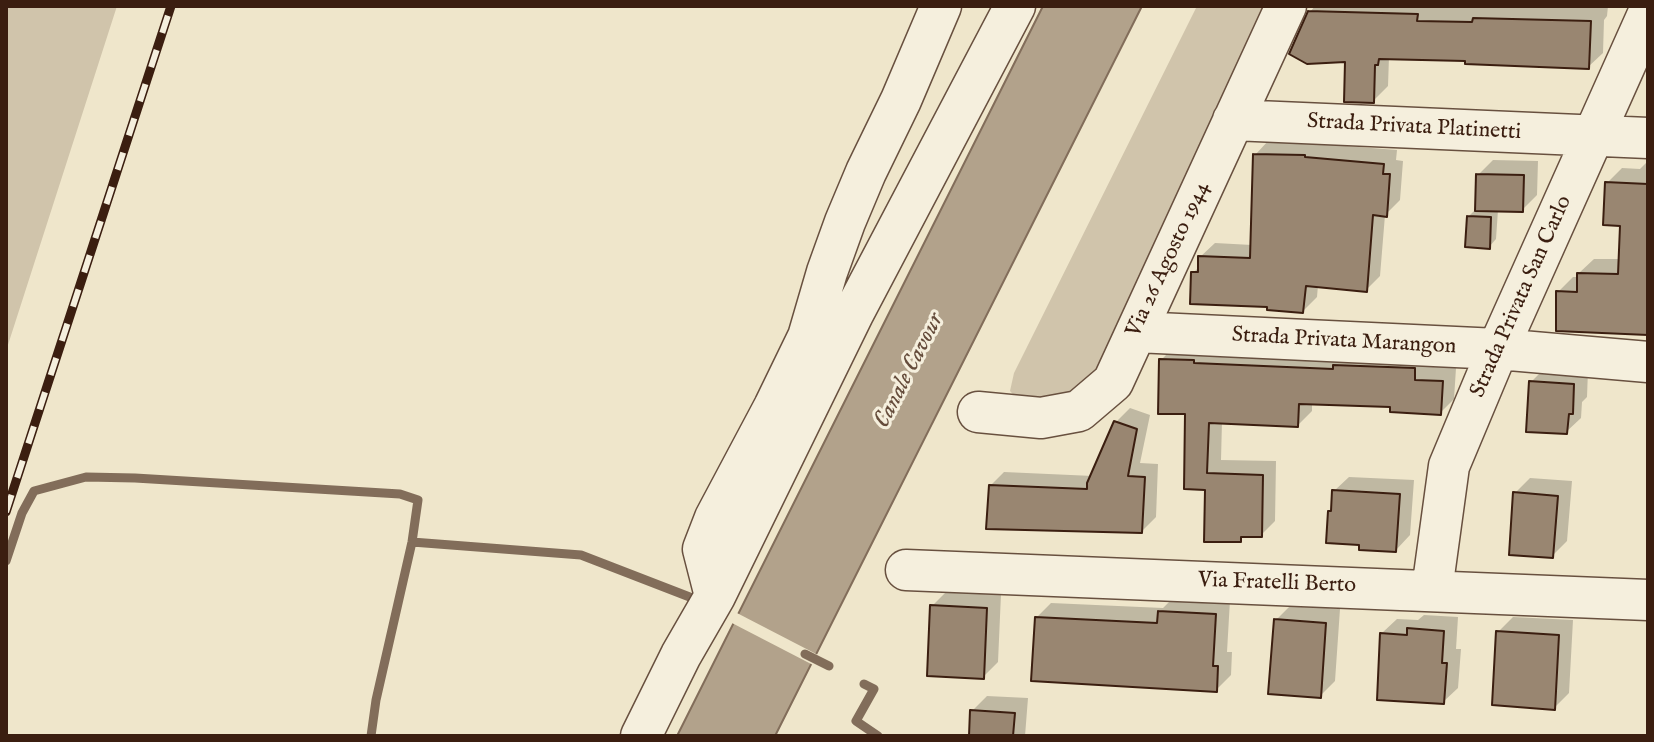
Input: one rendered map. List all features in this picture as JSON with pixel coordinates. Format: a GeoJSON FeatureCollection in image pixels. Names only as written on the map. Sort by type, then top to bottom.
{"type":"FeatureCollection","features":[{"type":"Feature","properties":{"kind":"street"},"geometry":{"type":"LineString","coordinates":[[715,596],[703,549],[715,518],[808,337],[845,222],[941,6]]}},
{"type":"Feature","properties":{"kind":"street"},"geometry":{"type":"LineString","coordinates":[[641,736],[681,655],[715,596],[853,314],[1015,6]]}},
{"type":"Feature","properties":{"kind":"street","name":"Via 26 Agosto 1944"},"geometry":{"type":"LineString","coordinates":[[978,412],[1041,418],[1079,411],[1113,382],[1286,6]]}},
{"type":"Feature","properties":{"kind":"street","name":"Strada Privata San Carlo"},"geometry":{"type":"LineString","coordinates":[[1432,590],[1449,466],[1648,14]]}},
{"type":"Feature","properties":{"kind":"street","name":"Strada Privata Platinetti"},"geometry":{"type":"LineString","coordinates":[[1233,120],[1648,138]]}},
{"type":"Feature","properties":{"kind":"street","name":"Strada Privata Marangon"},"geometry":{"type":"LineString","coordinates":[[1136,332],[1498,349],[1648,362]]}},
{"type":"Feature","properties":{"kind":"street","name":"Via Fratelli Berto"},"geometry":{"type":"LineString","coordinates":[[906,570],[1648,600]]}},
{"type":"Feature","properties":{"kind":"shaded area"},"geometry":{"type":"Polygon","coordinates":[[[6,6],[117,6],[6,351],[6,6]]]}},
{"type":"Feature","properties":{"kind":"shaded area"},"geometry":{"type":"Polygon","coordinates":[[[1197,6],[1275,6],[1089,392],[1023,405],[1010,391],[1014,373],[1197,6]]]}},
{"type":"Feature","properties":{"kind":"water","name":"Canale Cavour"},"geometry":{"type":"Polygon","coordinates":[[[1043,6],[1142,6],[775,736],[677,736],[1043,6]]]}},
{"type":"Feature","properties":{"kind":"pier"},"geometry":{"type":"Polygon","coordinates":[[[735,612],[820,656],[815,666],[730,622],[735,612]]]}},
{"type":"Feature","properties":{"kind":"building"},"geometry":{"type":"Polygon","coordinates":[[[1308,11],[1418,14],[1417,21],[1472,22],[1473,18],[1591,21],[1589,69],[1379,59],[1378,65],[1375,65],[1374,103],[1344,102],[1345,62],[1307,64],[1289,54],[1308,11]]]}},
{"type":"Feature","properties":{"kind":"building"},"geometry":{"type":"Polygon","coordinates":[[[1253,154],[1305,155],[1384,164],[1383,174],[1390,174],[1387,217],[1373,215],[1367,292],[1306,286],[1303,313],[1267,310],[1267,307],[1190,304],[1191,272],[1198,272],[1198,256],[1250,258],[1253,154]]]}},
{"type":"Feature","properties":{"kind":"building"},"geometry":{"type":"Polygon","coordinates":[[[1476,174],[1524,175],[1523,212],[1475,211],[1476,174]]]}},
{"type":"Feature","properties":{"kind":"building"},"geometry":{"type":"Polygon","coordinates":[[[1605,182],[1648,184],[1648,335],[1556,331],[1556,291],[1577,292],[1577,273],[1618,274],[1620,226],[1603,225],[1605,182]]]}},
{"type":"Feature","properties":{"kind":"building"},"geometry":{"type":"Polygon","coordinates":[[[1467,216],[1491,217],[1490,249],[1465,247],[1467,216]]]}},
{"type":"Feature","properties":{"kind":"building"},"geometry":{"type":"Polygon","coordinates":[[[1159,359],[1333,369],[1333,365],[1415,368],[1415,380],[1443,381],[1441,415],[1390,412],[1390,407],[1299,404],[1298,427],[1209,423],[1207,473],[1263,475],[1262,537],[1241,537],[1241,542],[1204,542],[1205,490],[1184,489],[1185,414],[1158,414],[1159,359]]]}},
{"type":"Feature","properties":{"kind":"building"},"geometry":{"type":"Polygon","coordinates":[[[1529,381],[1574,384],[1573,414],[1569,414],[1567,434],[1526,432],[1529,381]]]}},
{"type":"Feature","properties":{"kind":"building"},"geometry":{"type":"Polygon","coordinates":[[[1114,421],[1137,429],[1128,476],[1145,477],[1142,533],[986,529],[989,485],[1087,489],[1114,421]]]}},
{"type":"Feature","properties":{"kind":"building"},"geometry":{"type":"Polygon","coordinates":[[[1332,490],[1400,494],[1396,552],[1359,550],[1359,545],[1326,543],[1332,490]]]}},
{"type":"Feature","properties":{"kind":"building"},"geometry":{"type":"Polygon","coordinates":[[[1513,492],[1558,496],[1553,558],[1509,555],[1513,492]]]}},
{"type":"Feature","properties":{"kind":"building"},"geometry":{"type":"Polygon","coordinates":[[[930,605],[987,608],[984,679],[927,676],[930,605]]]}},
{"type":"Feature","properties":{"kind":"building"},"geometry":{"type":"Polygon","coordinates":[[[1158,611],[1216,614],[1213,666],[1218,666],[1217,692],[1031,681],[1035,617],[1157,623],[1158,611]]]}},
{"type":"Feature","properties":{"kind":"building"},"geometry":{"type":"Polygon","coordinates":[[[1274,619],[1326,623],[1321,698],[1268,694],[1274,619]]]}},
{"type":"Feature","properties":{"kind":"building"},"geometry":{"type":"Polygon","coordinates":[[[1407,628],[1444,631],[1442,663],[1447,663],[1444,704],[1377,700],[1380,633],[1407,635],[1407,628]]]}},
{"type":"Feature","properties":{"kind":"building"},"geometry":{"type":"Polygon","coordinates":[[[1496,631],[1559,635],[1555,710],[1492,705],[1496,631]]]}},
{"type":"Feature","properties":{"kind":"building"},"geometry":{"type":"Polygon","coordinates":[[[970,710],[1015,713],[1013,736],[969,736],[970,710]]]}},
{"type":"Feature","properties":{"kind":"waterway"},"geometry":{"type":"LineString","coordinates":[[6,561],[22,513],[34,491],[86,477],[400,494],[418,500],[371,736]]}},
{"type":"Feature","properties":{"kind":"waterway"},"geometry":{"type":"LineString","coordinates":[[412,542],[581,555],[700,601]]}},
{"type":"Feature","properties":{"kind":"waterway"},"geometry":{"type":"LineString","coordinates":[[805,654],[829,666]]}},
{"type":"Feature","properties":{"kind":"waterway"},"geometry":{"type":"LineString","coordinates":[[864,684],[874,689],[856,721],[878,736]]}},
{"type":"Feature","properties":{"kind":"railway"},"geometry":{"type":"LineString","coordinates":[[6,512],[171,6]]}}]}
